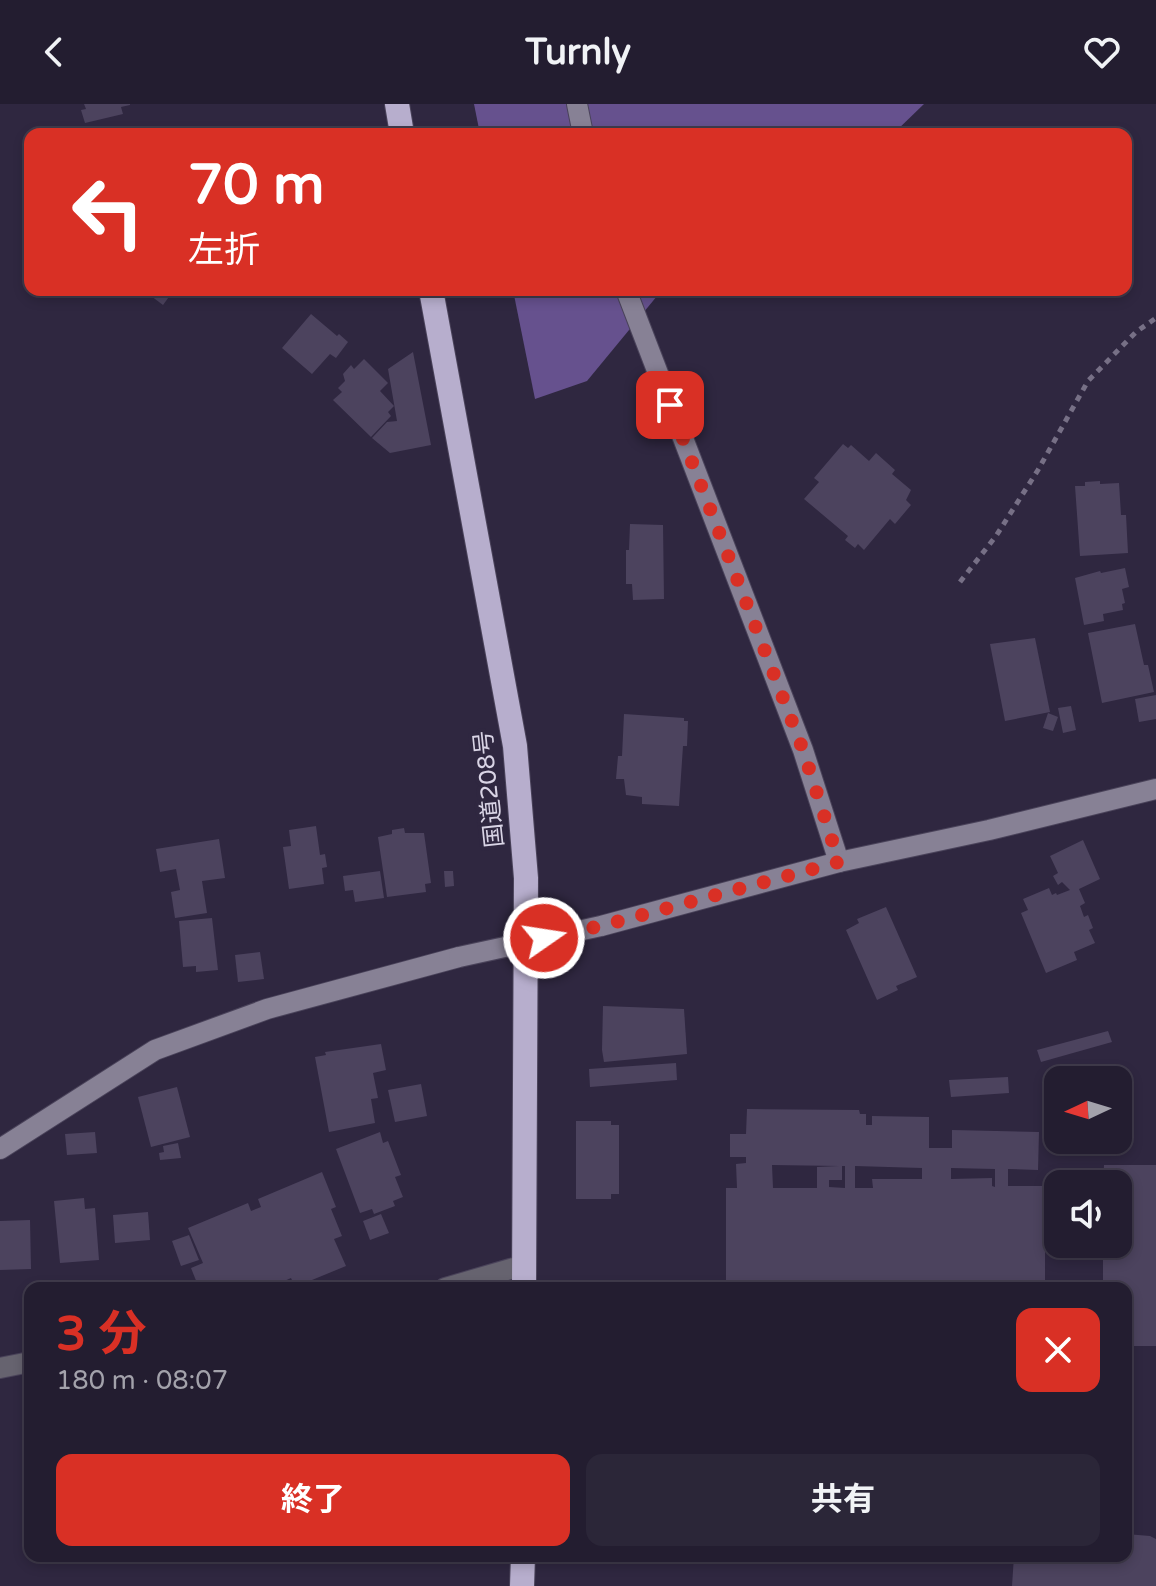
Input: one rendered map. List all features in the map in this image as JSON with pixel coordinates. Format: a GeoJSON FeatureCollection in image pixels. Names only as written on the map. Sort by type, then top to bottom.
{"type":"FeatureCollection","features":[{"type":"Feature","properties":{"kind":"highway"},"geometry":{"type":"LineString","coordinates":[[397,104],[401,128]]}},
{"type":"Feature","properties":{"kind":"highway","name":"国道208号"},"geometry":{"type":"LineString","coordinates":[[432,296],[515,746],[526,878],[524,1277]]}},
{"type":"Feature","properties":{"kind":"highway"},"geometry":{"type":"LineString","coordinates":[[522,1586],[523,1562]]}},
{"type":"Feature","properties":{"kind":"street"},"geometry":{"type":"LineString","coordinates":[[577,104],[582,128]]}},
{"type":"Feature","properties":{"kind":"street"},"geometry":{"type":"LineString","coordinates":[[628,296],[803,750],[839,862]]}},
{"type":"Feature","properties":{"kind":"street"},"geometry":{"type":"LineString","coordinates":[[0,1149],[155,1050],[267,1009],[459,957],[601,926],[839,862],[989,830],[1156,789]]}},
{"type":"Feature","properties":{"kind":"street"},"geometry":{"type":"LineString","coordinates":[[488,1282],[524,1277]]}},
{"type":"Feature","properties":{"kind":"street"},"geometry":{"type":"LineString","coordinates":[[0,1368],[24,1363]]}},
{"type":"Feature","properties":{"kind":"path"},"geometry":{"type":"LineString","coordinates":[[960,582],[996,536],[1038,470],[1088,381],[1136,332],[1156,318]]}},
{"type":"Feature","properties":{"kind":"shaded area"},"geometry":{"type":"Polygon","coordinates":[[[474,104],[924,104],[899,128],[479,128],[474,104]]]}},
{"type":"Feature","properties":{"kind":"shaded area"},"geometry":{"type":"Polygon","coordinates":[[[514,296],[657,296],[587,381],[535,399],[514,296]]]}},
{"type":"Feature","properties":{"kind":"building"},"geometry":{"type":"Polygon","coordinates":[[[84,104],[130,105],[121,107],[123,114],[85,123],[81,110],[86,109],[84,104]]]}},
{"type":"Feature","properties":{"kind":"building"},"geometry":{"type":"Polygon","coordinates":[[[151,296],[170,296],[163,305],[151,296]]]}},
{"type":"Feature","properties":{"kind":"building"},"geometry":{"type":"Polygon","coordinates":[[[311,314],[348,342],[336,358],[330,354],[312,374],[282,348],[311,314]]]}},
{"type":"Feature","properties":{"kind":"building"},"geometry":{"type":"Polygon","coordinates":[[[413,352],[431,445],[390,453],[372,438],[387,422],[397,421],[388,369],[413,352]]]}},
{"type":"Feature","properties":{"kind":"building"},"geometry":{"type":"Polygon","coordinates":[[[364,359],[388,383],[380,391],[394,406],[388,412],[391,416],[371,437],[333,400],[342,392],[338,388],[345,381],[343,374],[351,365],[354,369],[364,359]]]}},
{"type":"Feature","properties":{"kind":"building"},"geometry":{"type":"Polygon","coordinates":[[[843,444],[848,448],[851,445],[869,461],[876,453],[895,470],[892,474],[911,490],[906,500],[911,505],[895,524],[890,519],[864,550],[858,544],[855,548],[845,540],[848,536],[804,499],[819,482],[814,478],[843,444]]]}},
{"type":"Feature","properties":{"kind":"building"},"geometry":{"type":"Polygon","coordinates":[[[1100,481],[1100,484],[1119,483],[1121,515],[1126,515],[1128,553],[1080,556],[1075,486],[1100,481]]]}},
{"type":"Feature","properties":{"kind":"building"},"geometry":{"type":"Polygon","coordinates":[[[630,524],[663,525],[664,599],[633,600],[632,584],[626,584],[630,524]]]}},
{"type":"Feature","properties":{"kind":"building"},"geometry":{"type":"Polygon","coordinates":[[[1125,568],[1129,587],[1122,589],[1123,610],[1103,614],[1104,621],[1084,625],[1075,578],[1125,568]]]}},
{"type":"Feature","properties":{"kind":"building"},"geometry":{"type":"Polygon","coordinates":[[[1135,624],[1154,692],[1102,703],[1088,633],[1135,624]]]}},
{"type":"Feature","properties":{"kind":"building"},"geometry":{"type":"Polygon","coordinates":[[[1035,638],[1050,712],[1005,721],[990,644],[1035,638]]]}},
{"type":"Feature","properties":{"kind":"building"},"geometry":{"type":"Polygon","coordinates":[[[1156,695],[1156,719],[1139,722],[1135,699],[1156,695]]]}},
{"type":"Feature","properties":{"kind":"building"},"geometry":{"type":"Polygon","coordinates":[[[1071,706],[1076,730],[1063,733],[1058,708],[1071,706]]]}},
{"type":"Feature","properties":{"kind":"building"},"geometry":{"type":"Polygon","coordinates":[[[1048,713],[1058,717],[1053,731],[1043,728],[1048,713]]]}},
{"type":"Feature","properties":{"kind":"building"},"geometry":{"type":"Polygon","coordinates":[[[624,714],[684,718],[688,721],[679,806],[642,804],[642,797],[626,795],[624,779],[616,779],[618,756],[622,756],[624,714]]]}},
{"type":"Feature","properties":{"kind":"building"},"geometry":{"type":"Polygon","coordinates":[[[316,826],[320,855],[325,854],[327,867],[322,868],[324,884],[289,889],[283,847],[291,846],[289,830],[316,826]]]}},
{"type":"Feature","properties":{"kind":"building"},"geometry":{"type":"Polygon","coordinates":[[[404,828],[405,833],[424,833],[431,883],[425,884],[426,892],[387,897],[378,837],[404,828]]]}},
{"type":"Feature","properties":{"kind":"building"},"geometry":{"type":"Polygon","coordinates":[[[219,839],[225,878],[202,881],[207,913],[175,918],[171,892],[180,890],[176,869],[160,872],[156,849],[219,839]]]}},
{"type":"Feature","properties":{"kind":"building"},"geometry":{"type":"Polygon","coordinates":[[[1083,840],[1100,879],[1079,889],[1085,903],[1080,906],[1084,917],[1088,915],[1093,928],[1089,930],[1095,943],[1074,952],[1077,960],[1046,973],[1021,913],[1028,910],[1023,899],[1049,888],[1052,895],[1070,890],[1062,882],[1058,885],[1053,876],[1058,873],[1050,856],[1083,840]]]}},
{"type":"Feature","properties":{"kind":"building"},"geometry":{"type":"Polygon","coordinates":[[[380,871],[384,898],[355,902],[353,890],[345,891],[343,876],[380,871]]]}},
{"type":"Feature","properties":{"kind":"building"},"geometry":{"type":"Polygon","coordinates":[[[444,871],[453,871],[454,886],[445,887],[444,871]]]}},
{"type":"Feature","properties":{"kind":"building"},"geometry":{"type":"Polygon","coordinates":[[[886,907],[917,977],[896,986],[898,990],[877,1000],[846,930],[859,923],[857,919],[886,907]]]}},
{"type":"Feature","properties":{"kind":"building"},"geometry":{"type":"Polygon","coordinates":[[[212,918],[218,970],[196,972],[196,966],[183,967],[179,921],[212,918]]]}},
{"type":"Feature","properties":{"kind":"building"},"geometry":{"type":"Polygon","coordinates":[[[260,952],[264,979],[238,982],[235,955],[260,952]]]}},
{"type":"Feature","properties":{"kind":"building"},"geometry":{"type":"Polygon","coordinates":[[[603,1006],[684,1009],[687,1054],[604,1062],[603,1006]]]}},
{"type":"Feature","properties":{"kind":"building"},"geometry":{"type":"Polygon","coordinates":[[[1108,1031],[1112,1042],[1041,1062],[1037,1050],[1108,1031]]]}},
{"type":"Feature","properties":{"kind":"building"},"geometry":{"type":"Polygon","coordinates":[[[381,1044],[386,1070],[373,1073],[378,1098],[371,1099],[375,1123],[329,1132],[315,1057],[326,1055],[325,1052],[381,1044]]]}},
{"type":"Feature","properties":{"kind":"building"},"geometry":{"type":"Polygon","coordinates":[[[676,1063],[677,1080],[590,1087],[589,1069],[676,1063]]]}},
{"type":"Feature","properties":{"kind":"building"},"geometry":{"type":"Polygon","coordinates":[[[1008,1077],[1009,1093],[951,1097],[949,1080],[1008,1077]]]}},
{"type":"Feature","properties":{"kind":"building"},"geometry":{"type":"Polygon","coordinates":[[[421,1084],[427,1116],[395,1122],[388,1090],[421,1084]]]}},
{"type":"Feature","properties":{"kind":"building"},"geometry":{"type":"Polygon","coordinates":[[[177,1087],[190,1137],[151,1147],[138,1097],[177,1087]]]}},
{"type":"Feature","properties":{"kind":"building"},"geometry":{"type":"Polygon","coordinates":[[[747,1109],[859,1110],[860,1114],[866,1114],[866,1125],[872,1125],[872,1116],[929,1117],[929,1148],[952,1148],[952,1130],[1039,1132],[1038,1170],[1008,1169],[1008,1186],[1044,1186],[1045,1282],[726,1282],[726,1188],[737,1188],[736,1164],[746,1163],[746,1157],[730,1157],[730,1134],[746,1134],[747,1109]],[[772,1165],[773,1188],[817,1188],[817,1167],[839,1166],[772,1165]],[[842,1166],[842,1180],[829,1180],[829,1187],[845,1188],[845,1166],[842,1166]],[[855,1166],[855,1188],[873,1188],[872,1179],[922,1179],[922,1168],[855,1166]],[[951,1168],[951,1179],[992,1178],[992,1186],[995,1187],[995,1169],[951,1168]]]}},
{"type":"Feature","properties":{"kind":"building"},"geometry":{"type":"Polygon","coordinates":[[[576,1121],[611,1121],[611,1125],[619,1125],[619,1194],[611,1194],[611,1199],[576,1199],[576,1121]]]}},
{"type":"Feature","properties":{"kind":"building"},"geometry":{"type":"Polygon","coordinates":[[[95,1132],[97,1153],[67,1155],[65,1134],[95,1132]]]}},
{"type":"Feature","properties":{"kind":"building"},"geometry":{"type":"Polygon","coordinates":[[[380,1132],[383,1143],[388,1141],[401,1175],[395,1177],[403,1197],[393,1201],[395,1206],[374,1214],[372,1209],[360,1213],[336,1149],[380,1132]]]}},
{"type":"Feature","properties":{"kind":"building"},"geometry":{"type":"Polygon","coordinates":[[[178,1143],[181,1158],[160,1160],[159,1153],[164,1152],[163,1146],[178,1143]]]}},
{"type":"Feature","properties":{"kind":"building"},"geometry":{"type":"Polygon","coordinates":[[[1104,1165],[1156,1165],[1156,1346],[1132,1346],[1132,1282],[1103,1282],[1103,1258],[1132,1258],[1132,1170],[1104,1170],[1104,1165]]]}},
{"type":"Feature","properties":{"kind":"building"},"geometry":{"type":"Polygon","coordinates":[[[322,1172],[336,1207],[331,1209],[342,1236],[334,1239],[346,1266],[307,1282],[293,1282],[291,1278],[282,1282],[197,1282],[191,1268],[203,1263],[188,1228],[248,1203],[251,1211],[261,1207],[258,1199],[322,1172]]]}},
{"type":"Feature","properties":{"kind":"building"},"geometry":{"type":"Polygon","coordinates":[[[84,1198],[85,1209],[95,1208],[99,1260],[60,1263],[54,1201],[84,1198]]]}},
{"type":"Feature","properties":{"kind":"building"},"geometry":{"type":"Polygon","coordinates":[[[148,1212],[150,1240],[115,1243],[113,1215],[148,1212]]]}},
{"type":"Feature","properties":{"kind":"building"},"geometry":{"type":"Polygon","coordinates":[[[381,1214],[389,1233],[370,1240],[363,1221],[381,1214]]]}},
{"type":"Feature","properties":{"kind":"building"},"geometry":{"type":"Polygon","coordinates":[[[30,1220],[31,1269],[0,1270],[0,1221],[30,1220]]]}},
{"type":"Feature","properties":{"kind":"building"},"geometry":{"type":"Polygon","coordinates":[[[189,1235],[199,1260],[181,1266],[172,1241],[189,1235]]]}},
{"type":"Feature","properties":{"kind":"building"},"geometry":{"type":"Polygon","coordinates":[[[1132,1534],[1156,1539],[1156,1586],[1012,1586],[1014,1562],[1132,1562],[1132,1534]]]}},
{"type":"Feature","properties":{"kind":"route"},"geometry":{"type":"LineString","coordinates":[[544,938],[601,926],[839,862],[803,750],[670,405]]}}]}
